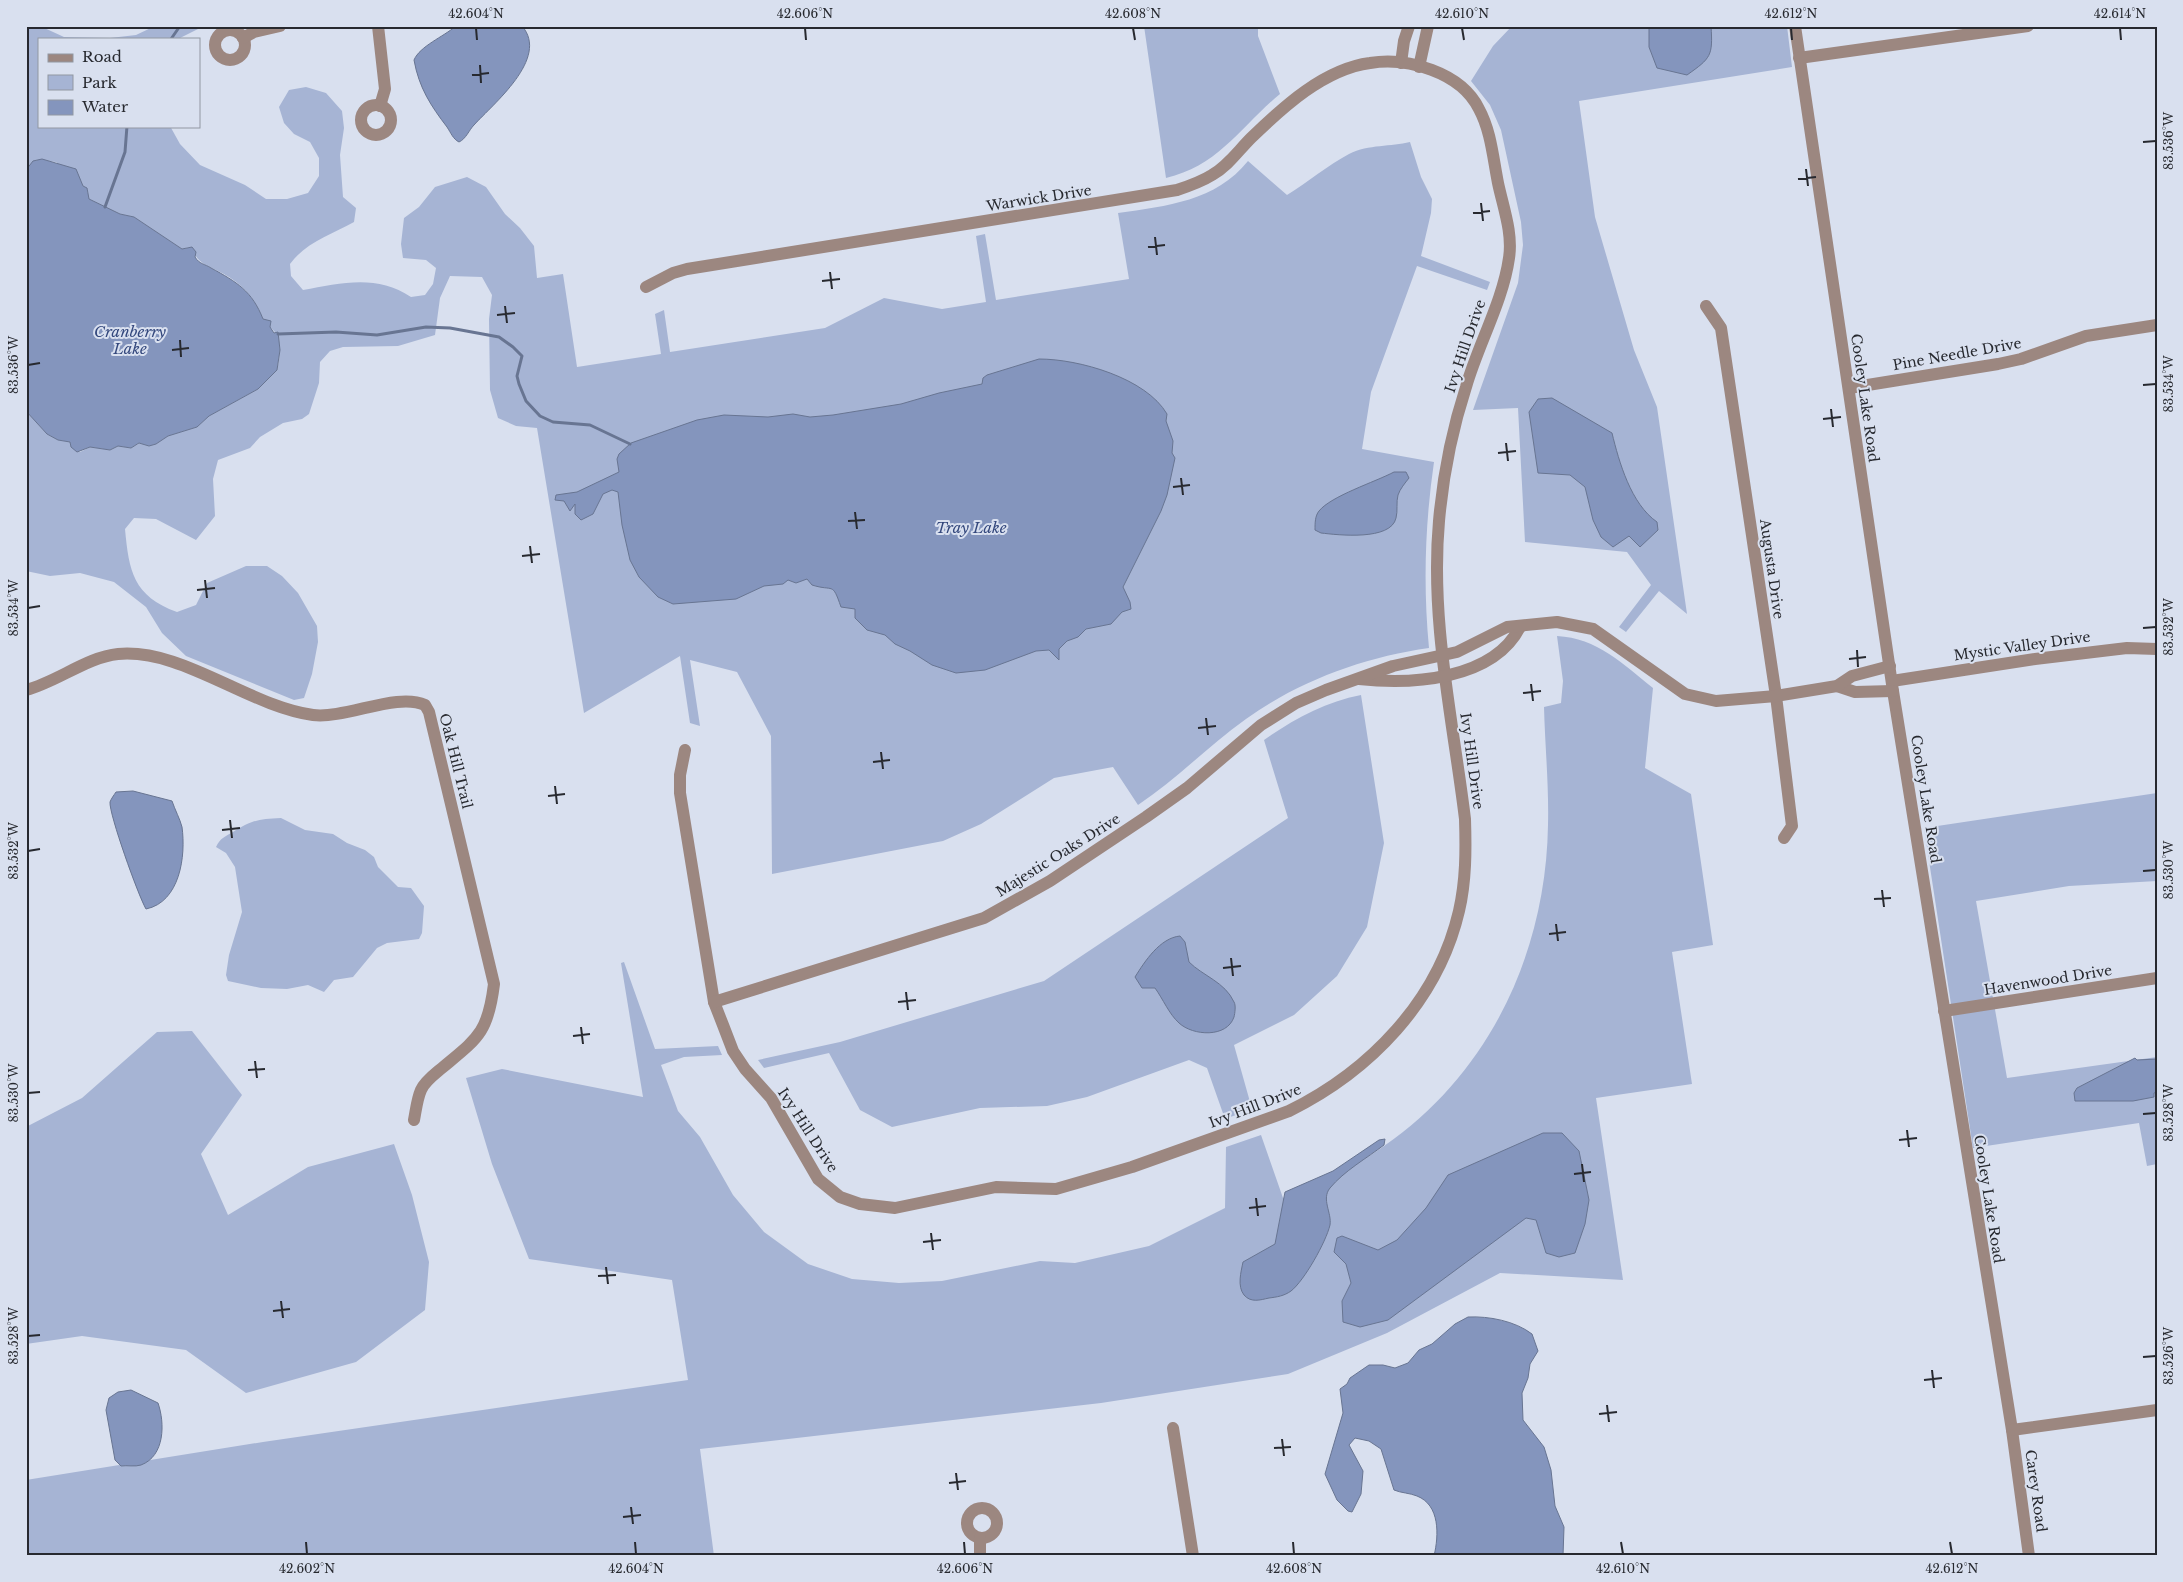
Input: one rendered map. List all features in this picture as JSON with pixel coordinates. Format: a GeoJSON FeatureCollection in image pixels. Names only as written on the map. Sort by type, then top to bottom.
{"type":"FeatureCollection","features":[{"type":"Feature","properties":{"kind":"street"},"geometry":{"type":"LineString","coordinates":[[243,38],[254,32],[280,26]]}},
{"type":"Feature","properties":{"kind":"street"},"geometry":{"type":"LineString","coordinates":[[378,26],[385,89],[380,106]]}},
{"type":"Feature","properties":{"kind":"street"},"geometry":{"type":"LineString","coordinates":[[1401,63],[1404,41],[1409,26]]}},
{"type":"Feature","properties":{"kind":"street"},"geometry":{"type":"LineString","coordinates":[[1419,67],[1428,26]]}},
{"type":"Feature","properties":{"kind":"street","name":"Cooley Lake Road"},"geometry":{"type":"LineString","coordinates":[[1795,26],[1893,686],[2012,1430]]}},
{"type":"Feature","properties":{"kind":"street"},"geometry":{"type":"LineString","coordinates":[[1799,58],[2028,26]]}},
{"type":"Feature","properties":{"kind":"street","name":"Warwick Drive"},"geometry":{"type":"LineString","coordinates":[[646,287],[673,273],[687,269],[1177,190],[1214,174],[1229,163],[1277,114],[1312,87],[1356,66],[1384,61],[1401,63]]}},
{"type":"Feature","properties":{"kind":"street","name":"Ivy Hill Drive"},"geometry":{"type":"LineString","coordinates":[[686,750],[680,775],[680,793],[714,1002],[733,1051],[745,1069],[771,1098],[818,1179],[840,1197],[860,1204],[895,1208],[996,1187],[1056,1189],[1132,1167],[1289,1111],[1338,1084],[1363,1065],[1384,1044],[1421,996],[1450,940],[1459,911],[1466,849],[1461,788],[1437,616],[1436,564],[1443,486],[1466,387],[1505,276],[1510,245],[1492,151],[1479,108],[1451,79],[1441,73],[1401,63]]}},
{"type":"Feature","properties":{"kind":"street","name":"Augusta Drive"},"geometry":{"type":"LineString","coordinates":[[1706,306],[1721,328],[1776,696],[1792,826],[1784,838]]}},
{"type":"Feature","properties":{"kind":"street","name":"Pine Needle Drive"},"geometry":{"type":"LineString","coordinates":[[1848,388],[1998,364],[2021,359],[2086,336],[2157,325]]}},
{"type":"Feature","properties":{"kind":"street","name":"Majestic Oaks Drive"},"geometry":{"type":"LineString","coordinates":[[714,1002],[984,918],[1050,881],[1146,817],[1186,788],[1262,725],[1296,703],[1393,666],[1443,656],[1507,627],[1557,622],[1593,629],[1670,685],[1685,694],[1699,698],[1731,701],[1838,686],[1852,676],[1890,666]]}},
{"type":"Feature","properties":{"kind":"street","name":"Majestic Oaks Drive"},"geometry":{"type":"LineString","coordinates":[[1357,679],[1406,682],[1445,678],[1492,657],[1513,642],[1520,627]]}},
{"type":"Feature","properties":{"kind":"street","name":"Mystic Valley Drive"},"geometry":{"type":"LineString","coordinates":[[1893,686],[2035,659],[2127,648],[2157,649]]}},
{"type":"Feature","properties":{"kind":"street","name":"Oak Hill Trail"},"geometry":{"type":"LineString","coordinates":[[26,690],[48,683],[107,656],[144,654],[171,660],[244,693],[313,715],[333,715],[411,700],[424,705],[429,712],[494,984],[491,1012],[484,1027],[476,1040],[421,1088],[414,1120]]}},
{"type":"Feature","properties":{"kind":"street","name":"Majestic Oaks Drive"},"geometry":{"type":"LineString","coordinates":[[1838,686],[1855,692],[1893,686]]}},
{"type":"Feature","properties":{"kind":"street","name":"Havenwood Drive"},"geometry":{"type":"LineString","coordinates":[[1944,1011],[2157,978]]}},
{"type":"Feature","properties":{"kind":"street"},"geometry":{"type":"LineString","coordinates":[[2012,1430],[2157,1410]]}},
{"type":"Feature","properties":{"kind":"street"},"geometry":{"type":"LineString","coordinates":[[1173,1428],[1193,1556]]}},
{"type":"Feature","properties":{"kind":"street","name":"Carey Road"},"geometry":{"type":"LineString","coordinates":[[2012,1430],[2029,1556]]}},
{"type":"Feature","properties":{"kind":"street"},"geometry":{"type":"LineString","coordinates":[[980,1538],[980,1556]]}},
{"type":"Feature","properties":{"kind":"green space"},"geometry":{"type":"Polygon","coordinates":[[[26,26],[40,26],[64,37],[110,38],[38,38],[38,128],[171,128],[180,144],[200,165],[245,185],[266,199],[287,199],[308,193],[319,176],[319,158],[310,142],[294,134],[284,123],[279,107],[289,90],[306,87],[326,93],[342,111],[344,128],[340,155],[343,197],[356,208],[354,222],[311,244],[296,256],[290,264],[291,276],[303,290],[359,282],[385,285],[411,297],[425,295],[433,284],[436,268],[426,260],[403,258],[401,244],[404,218],[419,207],[435,187],[467,177],[486,187],[505,214],[520,228],[534,246],[537,278],[563,274],[577,367],[661,354],[655,314],[664,310],[670,352],[825,328],[884,298],[942,309],[986,302],[976,236],[985,234],[996,300],[1129,279],[1118,213],[1172,204],[1206,193],[1221,185],[1248,161],[1287,195],[1349,154],[1372,147],[1410,142],[1421,177],[1432,199],[1431,213],[1421,256],[1490,282],[1487,290],[1417,266],[1371,392],[1362,449],[1434,462],[1426,555],[1429,648],[1357,664],[1310,682],[1288,693],[1266,705],[1232,729],[1138,805],[1113,767],[1054,778],[981,824],[943,841],[772,874],[771,736],[737,672],[690,660],[700,726],[690,723],[680,656],[584,713],[537,428],[516,426],[498,418],[490,390],[489,319],[492,295],[482,277],[450,276],[440,298],[435,335],[398,346],[343,347],[330,351],[320,362],[319,383],[309,414],[302,419],[283,423],[260,437],[250,448],[218,460],[213,479],[215,516],[196,540],[156,519],[134,518],[125,529],[132,570],[142,590],[162,606],[177,612],[196,605],[207,583],[246,566],[267,566],[282,576],[298,593],[317,626],[318,642],[312,674],[304,698],[294,700],[186,656],[162,633],[146,607],[114,582],[80,573],[50,576],[26,571],[26,411],[47,434],[58,440],[70,442],[80,452],[90,447],[110,450],[118,446],[131,448],[140,443],[149,446],[168,436],[197,427],[209,416],[258,389],[277,370],[280,346],[276,333],[270,327],[271,323],[263,319],[254,301],[245,290],[229,277],[202,263],[190,247],[182,249],[134,217],[120,214],[88,199],[88,190],[56,162],[36,160],[26,170],[26,26]]]}},
{"type":"Feature","properties":{"kind":"green space"},"geometry":{"type":"Polygon","coordinates":[[[155,26],[199,26],[198,29],[180,38],[110,38],[136,35],[155,26]]]}},
{"type":"Feature","properties":{"kind":"green space"},"geometry":{"type":"Polygon","coordinates":[[[1144,26],[1258,26],[1258,36],[1280,94],[1215,155],[1185,172],[1166,178],[1144,26]]]}},
{"type":"Feature","properties":{"kind":"green space"},"geometry":{"type":"Polygon","coordinates":[[[1512,26],[1787,26],[1792,67],[1579,101],[1595,217],[1634,350],[1657,407],[1687,614],[1659,591],[1626,632],[1619,627],[1651,585],[1627,552],[1525,542],[1518,408],[1473,410],[1518,283],[1523,245],[1521,222],[1501,130],[1490,105],[1471,81],[1493,46],[1512,26]]]}},
{"type":"Feature","properties":{"kind":"green space"},"geometry":{"type":"Polygon","coordinates":[[[1557,636],[1571,638],[1597,647],[1653,688],[1645,768],[1691,794],[1713,945],[1672,952],[1692,1084],[1596,1098],[1623,1280],[1500,1273],[1387,1333],[1288,1374],[1101,1403],[700,1449],[714,1556],[26,1556],[26,1480],[263,1442],[688,1380],[672,1280],[529,1259],[492,1164],[466,1078],[502,1069],[643,1097],[621,963],[624,962],[655,1049],[718,1046],[722,1055],[684,1057],[661,1065],[678,1111],[700,1137],[733,1195],[764,1232],[808,1264],[852,1279],[899,1283],[942,1281],[1040,1261],[1075,1263],[1149,1246],[1225,1208],[1226,1147],[1261,1135],[1283,1198],[1335,1174],[1372,1154],[1421,1116],[1454,1083],[1482,1046],[1505,1006],[1523,963],[1536,918],[1545,872],[1548,810],[1544,707],[1561,703],[1563,681],[1557,636]]]}},
{"type":"Feature","properties":{"kind":"green space"},"geometry":{"type":"Polygon","coordinates":[[[1361,695],[1384,843],[1367,927],[1337,976],[1294,1015],[1234,1045],[1252,1109],[1225,1119],[1207,1068],[1189,1060],[1087,1097],[1047,1106],[980,1108],[892,1127],[860,1110],[829,1053],[764,1068],[758,1060],[840,1042],[1044,981],[1288,818],[1264,740],[1310,712],[1335,702],[1361,695]]]}},
{"type":"Feature","properties":{"kind":"green space"},"geometry":{"type":"Polygon","coordinates":[[[2157,793],[2157,881],[2069,886],[1976,901],[2007,1078],[2157,1057],[2157,1164],[2147,1166],[2139,1123],[1973,1148],[1924,828],[2157,793]]]}},
{"type":"Feature","properties":{"kind":"green space"},"geometry":{"type":"Polygon","coordinates":[[[281,818],[305,830],[333,834],[347,843],[365,850],[374,857],[378,867],[398,887],[411,888],[424,906],[422,933],[419,939],[387,943],[377,948],[353,977],[334,980],[324,992],[308,985],[287,989],[261,988],[228,981],[226,975],[229,955],[242,912],[235,867],[226,853],[216,847],[219,841],[245,825],[261,820],[281,818]]]}},
{"type":"Feature","properties":{"kind":"green space"},"geometry":{"type":"Polygon","coordinates":[[[192,1031],[242,1095],[201,1154],[228,1215],[308,1167],[394,1144],[412,1195],[429,1262],[425,1310],[356,1362],[246,1393],[186,1350],[82,1336],[26,1344],[26,1127],[82,1098],[157,1032],[192,1031]]]}},
{"type":"Feature","properties":{"kind":"water"},"geometry":{"type":"Polygon","coordinates":[[[456,26],[522,26],[529,39],[529,52],[516,80],[474,125],[464,139],[459,142],[452,136],[426,96],[414,60],[421,50],[456,26]]]}},
{"type":"Feature","properties":{"kind":"water"},"geometry":{"type":"Polygon","coordinates":[[[1649,26],[1711,26],[1711,50],[1709,55],[1706,60],[1687,75],[1657,68],[1649,47],[1649,26]]]}},
{"type":"Feature","properties":{"kind":"water","name":"Cranberry Lake"},"geometry":{"type":"Polygon","coordinates":[[[42,159],[76,169],[83,186],[87,188],[89,199],[120,214],[134,217],[182,249],[192,247],[196,252],[195,257],[198,261],[243,288],[254,301],[263,319],[271,321],[270,327],[274,333],[278,332],[280,350],[277,370],[258,389],[209,416],[197,427],[168,436],[149,446],[139,443],[131,448],[118,446],[110,450],[90,447],[77,452],[71,447],[70,442],[58,440],[47,434],[26,411],[26,170],[33,161],[42,159]]]}},
{"type":"Feature","properties":{"kind":"water","name":"Tray Lake"},"geometry":{"type":"Polygon","coordinates":[[[1039,359],[1092,367],[1110,373],[1144,390],[1157,401],[1167,414],[1166,421],[1173,441],[1172,453],[1175,458],[1167,495],[1161,511],[1123,587],[1131,609],[1122,612],[1111,624],[1086,629],[1078,637],[1067,641],[1059,649],[1059,660],[1049,650],[1036,651],[985,670],[956,673],[932,665],[895,644],[885,635],[867,630],[855,618],[855,609],[841,607],[834,590],[812,585],[807,579],[796,583],[788,580],[783,584],[764,586],[736,599],[673,604],[658,597],[639,577],[630,560],[622,525],[618,492],[612,490],[603,494],[593,514],[581,520],[575,514],[575,504],[570,511],[564,501],[555,500],[556,495],[577,492],[619,472],[617,459],[619,454],[631,443],[697,420],[724,415],[768,417],[793,414],[810,417],[901,404],[939,393],[982,384],[983,378],[987,375],[1039,359]]]}},
{"type":"Feature","properties":{"kind":"water"},"geometry":{"type":"Polygon","coordinates":[[[1552,398],[1612,433],[1622,469],[1633,494],[1640,505],[1657,522],[1658,530],[1640,547],[1629,536],[1613,547],[1601,537],[1593,520],[1585,487],[1570,475],[1538,473],[1529,412],[1538,399],[1552,398]]]}},
{"type":"Feature","properties":{"kind":"water"},"geometry":{"type":"Polygon","coordinates":[[[1394,472],[1406,472],[1409,478],[1398,495],[1397,515],[1392,525],[1385,530],[1363,535],[1329,534],[1315,530],[1317,515],[1325,505],[1394,472]]]}},
{"type":"Feature","properties":{"kind":"water"},"geometry":{"type":"Polygon","coordinates":[[[133,791],[172,801],[182,827],[183,851],[178,876],[173,888],[167,897],[157,905],[146,909],[125,855],[114,822],[110,802],[116,792],[133,791]]]}},
{"type":"Feature","properties":{"kind":"water"},"geometry":{"type":"Polygon","coordinates":[[[1180,936],[1185,942],[1189,962],[1225,989],[1234,1002],[1234,1017],[1230,1024],[1217,1032],[1201,1032],[1179,1023],[1155,988],[1142,988],[1135,977],[1154,951],[1166,941],[1180,936]]]}},
{"type":"Feature","properties":{"kind":"water"},"geometry":{"type":"Polygon","coordinates":[[[2135,1058],[2137,1060],[2157,1059],[2157,1092],[2154,1093],[2154,1097],[2133,1101],[2075,1101],[2074,1093],[2077,1088],[2135,1058]]]}},
{"type":"Feature","properties":{"kind":"water"},"geometry":{"type":"Polygon","coordinates":[[[1543,1133],[1562,1133],[1579,1151],[1589,1200],[1585,1224],[1575,1253],[1559,1257],[1546,1253],[1536,1220],[1526,1218],[1388,1320],[1360,1327],[1343,1322],[1342,1301],[1351,1283],[1346,1264],[1334,1252],[1337,1238],[1342,1236],[1378,1250],[1397,1240],[1426,1208],[1448,1175],[1543,1133]]]}},
{"type":"Feature","properties":{"kind":"water"},"geometry":{"type":"Polygon","coordinates":[[[1385,1139],[1384,1145],[1349,1170],[1327,1192],[1326,1197],[1330,1220],[1328,1232],[1314,1261],[1296,1286],[1288,1293],[1278,1297],[1256,1300],[1247,1298],[1242,1291],[1240,1283],[1243,1262],[1275,1244],[1285,1192],[1333,1171],[1379,1140],[1385,1139]]]}},
{"type":"Feature","properties":{"kind":"water"},"geometry":{"type":"Polygon","coordinates":[[[1468,1317],[1502,1320],[1525,1329],[1532,1334],[1538,1351],[1530,1364],[1528,1378],[1522,1393],[1523,1420],[1544,1447],[1551,1470],[1555,1506],[1564,1527],[1563,1556],[1434,1556],[1437,1530],[1434,1513],[1425,1500],[1394,1490],[1381,1449],[1369,1441],[1355,1438],[1349,1445],[1363,1471],[1361,1494],[1352,1512],[1348,1511],[1337,1500],[1325,1474],[1343,1413],[1340,1389],[1347,1384],[1350,1378],[1369,1365],[1383,1365],[1395,1368],[1408,1363],[1419,1350],[1432,1344],[1455,1324],[1468,1317]]]}},
{"type":"Feature","properties":{"kind":"water"},"geometry":{"type":"Polygon","coordinates":[[[131,1390],[158,1403],[162,1420],[161,1438],[159,1447],[149,1461],[139,1466],[121,1466],[115,1460],[106,1410],[109,1398],[118,1392],[131,1390]]]}},
{"type":"Feature","properties":{"kind":"waterway"},"geometry":{"type":"LineString","coordinates":[[172,38],[180,26]]}},
{"type":"Feature","properties":{"kind":"waterway"},"geometry":{"type":"LineString","coordinates":[[105,207],[125,152],[127,128]]}},
{"type":"Feature","properties":{"kind":"waterway"},"geometry":{"type":"LineString","coordinates":[[278,334],[336,332],[377,335],[426,327],[450,328],[499,337],[522,356],[517,376],[519,384],[526,401],[540,416],[553,422],[590,425],[630,444]]}}]}
